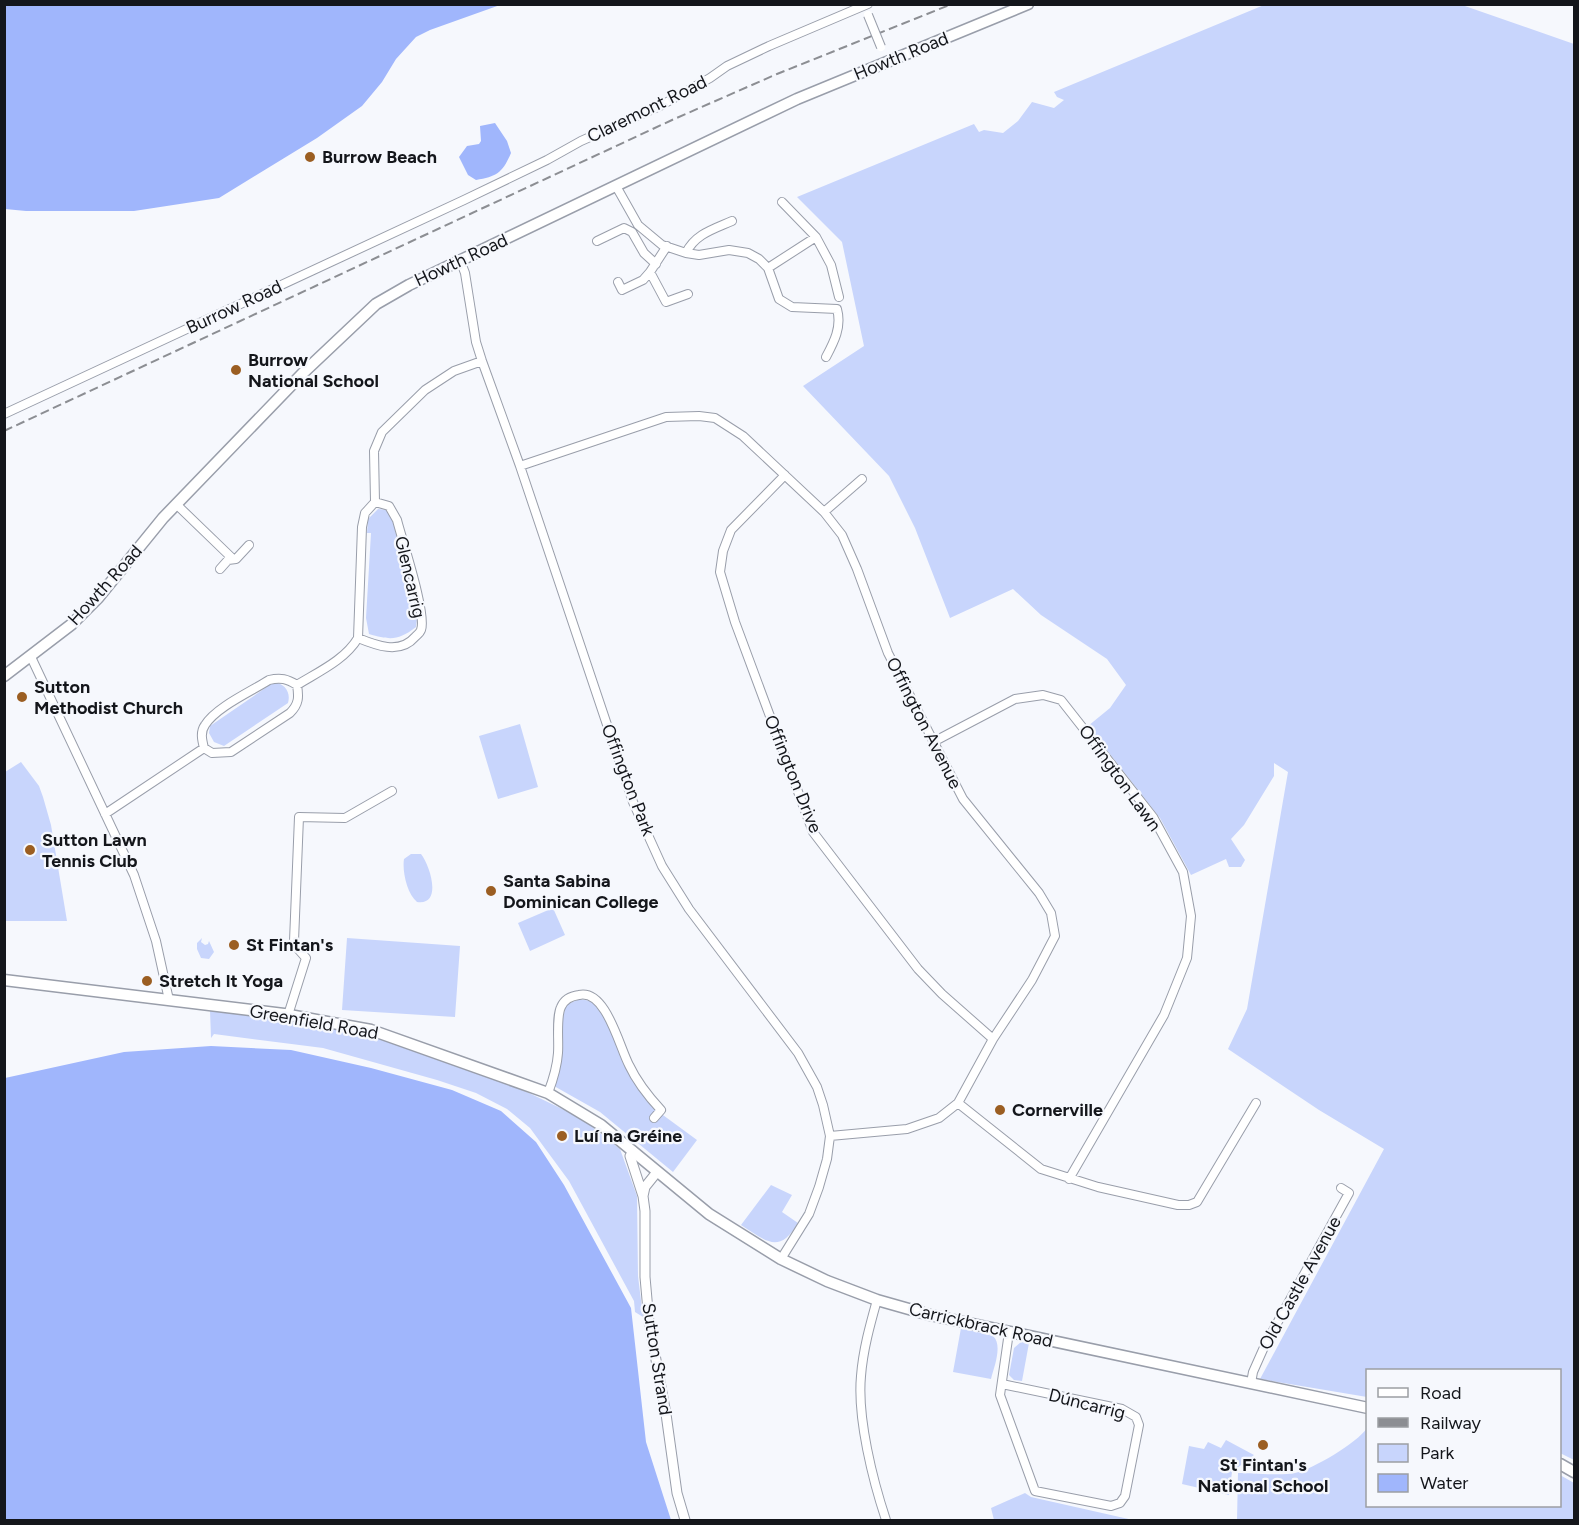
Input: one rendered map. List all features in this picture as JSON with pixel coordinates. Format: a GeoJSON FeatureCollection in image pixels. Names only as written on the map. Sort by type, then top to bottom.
{"type":"FeatureCollection","features":[{"type":"Feature","properties":{"kind":"main road","name":"Howth Road"},"geometry":{"type":"LineString","coordinates":[[4,676],[72,624],[98,598],[176,504],[301,375],[376,304],[460,260],[797,99],[1028,4]]}},
{"type":"Feature","properties":{"kind":"main road","name":"Greenfield Road"},"geometry":{"type":"LineString","coordinates":[[4,980],[288,1015],[371,1030],[548,1093],[585,1114],[633,1151]]}},
{"type":"Feature","properties":{"kind":"main road","name":"Carrickbrack Road"},"geometry":{"type":"LineString","coordinates":[[633,1151],[709,1214],[781,1259],[827,1281],[877,1300],[930,1316],[1366,1408]]}},
{"type":"Feature","properties":{"kind":"main road"},"geometry":{"type":"LineString","coordinates":[[1561,1465],[1575,1472]]}},
{"type":"Feature","properties":{"kind":"street","name":"Claremont Road"},"geometry":{"type":"LineString","coordinates":[[464,200],[581,141],[660,106],[748,56],[866,5],[886,62]]}},
{"type":"Feature","properties":{"kind":"street"},"geometry":{"type":"LineString","coordinates":[[616,186],[638,225],[662,245],[699,255],[729,250],[748,252],[768,268],[779,299],[792,307],[837,309],[840,317],[837,338],[825,357]]}},
{"type":"Feature","properties":{"kind":"street","name":"Burrow Road"},"geometry":{"type":"LineString","coordinates":[[4,414],[464,200]]}},
{"type":"Feature","properties":{"kind":"street"},"geometry":{"type":"LineString","coordinates":[[782,202],[816,237],[831,265],[839,297]]}},
{"type":"Feature","properties":{"kind":"street"},"geometry":{"type":"LineString","coordinates":[[686,253],[691,243],[701,235],[732,221]]}},
{"type":"Feature","properties":{"kind":"street"},"geometry":{"type":"LineString","coordinates":[[597,241],[624,228],[632,232],[644,253],[656,264]]}},
{"type":"Feature","properties":{"kind":"street"},"geometry":{"type":"LineString","coordinates":[[768,268],[816,237]]}},
{"type":"Feature","properties":{"kind":"street"},"geometry":{"type":"LineString","coordinates":[[618,282],[622,290],[643,280],[667,246]]}},
{"type":"Feature","properties":{"kind":"street","name":"Offington Park"},"geometry":{"type":"LineString","coordinates":[[460,260],[465,273],[476,342],[482,361],[520,466],[633,802],[662,866],[689,909],[798,1053],[817,1087],[830,1136],[827,1159],[809,1214],[781,1259]]}},
{"type":"Feature","properties":{"kind":"street"},"geometry":{"type":"LineString","coordinates":[[650,273],[666,302],[688,294]]}},
{"type":"Feature","properties":{"kind":"street"},"geometry":{"type":"LineString","coordinates":[[297,685],[337,660],[352,648],[358,638],[362,526],[365,513],[375,502],[374,451],[382,432],[425,390],[454,371],[482,361]]}},
{"type":"Feature","properties":{"kind":"street","name":"Offington Avenue"},"geometry":{"type":"LineString","coordinates":[[520,466],[666,417],[715,418],[743,436],[824,512],[842,535],[888,653],[963,799],[1039,893],[1051,913],[1055,936],[1032,980],[993,1039],[958,1103],[939,1118],[907,1130],[830,1136]]}},
{"type":"Feature","properties":{"kind":"street","name":"Offington Drive"},"geometry":{"type":"LineString","coordinates":[[785,475],[731,530],[723,551],[720,572],[735,622],[813,832],[918,969],[942,994],[993,1039]]}},
{"type":"Feature","properties":{"kind":"street"},"geometry":{"type":"LineString","coordinates":[[824,512],[862,479]]}},
{"type":"Feature","properties":{"kind":"street","name":"Glencarrig"},"geometry":{"type":"LineString","coordinates":[[358,638],[377,646],[395,647],[412,641],[421,630],[421,612],[397,520],[389,506],[375,502]]}},
{"type":"Feature","properties":{"kind":"street"},"geometry":{"type":"LineString","coordinates":[[176,504],[233,559]]}},
{"type":"Feature","properties":{"kind":"street"},"geometry":{"type":"LineString","coordinates":[[220,569],[228,560],[236,558],[249,545]]}},
{"type":"Feature","properties":{"kind":"street"},"geometry":{"type":"LineString","coordinates":[[31,657],[142,895],[156,941],[169,1000]]}},
{"type":"Feature","properties":{"kind":"street"},"geometry":{"type":"LineString","coordinates":[[278,677],[297,685],[299,695],[297,706],[290,713],[231,752],[212,753],[204,748],[201,737],[204,726],[213,715],[269,680],[278,677]]}},
{"type":"Feature","properties":{"kind":"street","name":"Offington Lawn"},"geometry":{"type":"LineString","coordinates":[[935,741],[1015,699],[1043,695],[1061,699],[1153,818],[1183,872],[1191,916],[1187,958],[1164,1015],[1069,1179]]}},
{"type":"Feature","properties":{"kind":"street"},"geometry":{"type":"LineString","coordinates":[[105,814],[204,748]]}},
{"type":"Feature","properties":{"kind":"street"},"geometry":{"type":"LineString","coordinates":[[288,1015],[306,958],[296,947],[294,941],[299,818],[345,818],[392,790]]}},
{"type":"Feature","properties":{"kind":"street"},"geometry":{"type":"LineString","coordinates":[[548,1093],[558,1055],[559,1011],[568,998],[585,993],[592,996],[603,1007],[638,1082],[661,1110],[654,1118]]}},
{"type":"Feature","properties":{"kind":"street"},"geometry":{"type":"LineString","coordinates":[[958,1103],[1041,1169],[1069,1179],[1178,1205],[1197,1202],[1256,1104]]}},
{"type":"Feature","properties":{"kind":"street","name":"Sutton Strand"},"geometry":{"type":"LineString","coordinates":[[633,1151],[631,1158],[643,1196],[645,1211],[645,1277],[649,1322],[666,1414],[677,1493],[685,1521]]}},
{"type":"Feature","properties":{"kind":"street"},"geometry":{"type":"LineString","coordinates":[[643,1196],[645,1187],[657,1172]]}},
{"type":"Feature","properties":{"kind":"street","name":"Old Castle Avenue"},"geometry":{"type":"LineString","coordinates":[[1251,1383],[1253,1372],[1265,1345],[1349,1193],[1341,1188]]}},
{"type":"Feature","properties":{"kind":"street"},"geometry":{"type":"LineString","coordinates":[[877,1300],[866,1344],[861,1377],[861,1407],[869,1454],[886,1521]]}},
{"type":"Feature","properties":{"kind":"street","name":"Dúncarrig"},"geometry":{"type":"LineString","coordinates":[[1002,1384],[1122,1409],[1136,1417],[1139,1425],[1125,1496],[1120,1503],[1111,1506],[1035,1491],[1000,1395],[1009,1332]]}},
{"type":"Feature","properties":{"kind":"green space"},"geometry":{"type":"Polygon","coordinates":[[[1264,5],[1462,5],[1574,44],[1574,1460],[1561,1454],[1561,1369],[1366,1369],[1366,1397],[1260,1379],[1384,1149],[1319,1110],[1228,1049],[1247,1009],[1288,772],[1274,763],[1274,776],[1244,825],[1231,839],[1245,860],[1241,867],[1229,867],[1226,859],[1191,875],[1160,818],[1088,726],[1110,708],[1126,685],[1107,659],[1041,615],[1013,589],[950,618],[915,528],[889,476],[803,386],[864,346],[842,242],[797,197],[974,124],[979,132],[984,130],[1003,133],[1018,121],[1032,102],[1054,108],[1064,100],[1057,97],[1054,92],[1264,5]]]}},
{"type":"Feature","properties":{"kind":"green space"},"geometry":{"type":"Polygon","coordinates":[[[378,509],[387,510],[391,514],[417,618],[416,627],[394,638],[369,634],[366,618],[371,533],[367,533],[368,519],[378,509]]]}},
{"type":"Feature","properties":{"kind":"green space"},"geometry":{"type":"Polygon","coordinates":[[[274,682],[286,689],[289,695],[288,703],[224,746],[214,742],[209,733],[210,726],[274,682]]]}},
{"type":"Feature","properties":{"kind":"green space"},"geometry":{"type":"Polygon","coordinates":[[[520,724],[538,787],[498,799],[479,736],[520,724]]]}},
{"type":"Feature","properties":{"kind":"green space","name":"Sutton Lawn Tennis Club"},"geometry":{"type":"Polygon","coordinates":[[[21,762],[39,786],[43,797],[51,825],[67,921],[5,921],[5,772],[21,762]]]}},
{"type":"Feature","properties":{"kind":"green space"},"geometry":{"type":"Polygon","coordinates":[[[411,854],[421,854],[431,875],[432,891],[430,898],[425,902],[417,902],[413,898],[406,882],[404,859],[411,854]]]}},
{"type":"Feature","properties":{"kind":"green space"},"geometry":{"type":"Polygon","coordinates":[[[553,908],[565,935],[530,951],[518,923],[553,908]]]}},
{"type":"Feature","properties":{"kind":"green space"},"geometry":{"type":"Polygon","coordinates":[[[202,938],[201,942],[205,945],[209,941],[214,952],[209,959],[201,958],[197,949],[197,943],[202,938]]]}},
{"type":"Feature","properties":{"kind":"green space"},"geometry":{"type":"Polygon","coordinates":[[[347,938],[460,946],[455,1017],[342,1010],[347,938]]]}},
{"type":"Feature","properties":{"kind":"green space"},"geometry":{"type":"Polygon","coordinates":[[[579,999],[591,1001],[603,1014],[633,1081],[652,1107],[697,1140],[673,1172],[600,1112],[554,1086],[566,1005],[579,999]]]}},
{"type":"Feature","properties":{"kind":"green space"},"geometry":{"type":"Polygon","coordinates":[[[210,1010],[331,1028],[380,1038],[479,1073],[529,1093],[581,1118],[620,1149],[637,1196],[638,1276],[643,1317],[635,1312],[634,1301],[569,1181],[530,1128],[507,1109],[476,1093],[437,1080],[323,1048],[214,1034],[211,1038],[210,1010]]]}},
{"type":"Feature","properties":{"kind":"green space"},"geometry":{"type":"Polygon","coordinates":[[[771,1185],[792,1195],[782,1212],[798,1223],[785,1239],[778,1242],[765,1240],[741,1225],[771,1185]]]}},
{"type":"Feature","properties":{"kind":"green space"},"geometry":{"type":"Polygon","coordinates":[[[961,1328],[993,1336],[996,1340],[997,1356],[991,1379],[953,1372],[961,1328]]]}},
{"type":"Feature","properties":{"kind":"green space"},"geometry":{"type":"Polygon","coordinates":[[[1021,1342],[1029,1343],[1022,1381],[1014,1380],[1009,1375],[1014,1348],[1021,1342]]]}},
{"type":"Feature","properties":{"kind":"green space"},"geometry":{"type":"Polygon","coordinates":[[[1366,1429],[1366,1507],[1561,1507],[1561,1476],[1574,1483],[1574,1520],[1237,1520],[1238,1473],[1282,1474],[1303,1471],[1345,1448],[1366,1429]]]}},
{"type":"Feature","properties":{"kind":"green space"},"geometry":{"type":"Polygon","coordinates":[[[1226,1440],[1254,1455],[1232,1472],[1229,1495],[1182,1484],[1189,1446],[1204,1449],[1208,1442],[1221,1448],[1226,1440]]]}},
{"type":"Feature","properties":{"kind":"green space"},"geometry":{"type":"Polygon","coordinates":[[[1025,1493],[1031,1497],[1133,1520],[994,1520],[991,1508],[1025,1493]]]}},
{"type":"Feature","properties":{"kind":"water"},"geometry":{"type":"Polygon","coordinates":[[[4,5],[500,5],[416,37],[396,59],[382,82],[362,106],[317,138],[219,198],[134,211],[26,211],[5,209],[4,5]]]}},
{"type":"Feature","properties":{"kind":"water"},"geometry":{"type":"Polygon","coordinates":[[[495,123],[507,141],[511,153],[505,165],[498,172],[476,180],[468,175],[459,157],[467,146],[479,144],[481,141],[480,126],[495,123]]]}},
{"type":"Feature","properties":{"kind":"water"},"geometry":{"type":"Polygon","coordinates":[[[211,1046],[291,1050],[371,1068],[452,1090],[501,1111],[536,1142],[564,1185],[631,1308],[646,1442],[671,1520],[5,1520],[5,1078],[124,1052],[211,1046]]]}},
{"type":"Feature","properties":{"kind":"railway"},"geometry":{"type":"LineString","coordinates":[[4,431],[672,120],[777,74],[952,4]]}},
{"type":"Feature","properties":{"kind":"place","name":"Burrow Beach"},"geometry":{"type":"Point","coordinates":[310,157]}},
{"type":"Feature","properties":{"kind":"place","name":"Burrow National School"},"geometry":{"type":"Point","coordinates":[236,370]}},
{"type":"Feature","properties":{"kind":"place","name":"Sutton Methodist Church"},"geometry":{"type":"Point","coordinates":[22,697]}},
{"type":"Feature","properties":{"kind":"place","name":"Sutton Lawn Tennis Club"},"geometry":{"type":"Point","coordinates":[30,850]}},
{"type":"Feature","properties":{"kind":"place","name":"Santa Sabina Dominican College"},"geometry":{"type":"Point","coordinates":[491,891]}},
{"type":"Feature","properties":{"kind":"place","name":"St Fintan's"},"geometry":{"type":"Point","coordinates":[234,945]}},
{"type":"Feature","properties":{"kind":"place","name":"Stretch It Yoga"},"geometry":{"type":"Point","coordinates":[147,981]}},
{"type":"Feature","properties":{"kind":"place","name":"Cornerville"},"geometry":{"type":"Point","coordinates":[1000,1110]}},
{"type":"Feature","properties":{"kind":"place","name":"Luí na Gréine"},"geometry":{"type":"Point","coordinates":[562,1136]}},
{"type":"Feature","properties":{"kind":"place","name":"St Fintan's National School"},"geometry":{"type":"Point","coordinates":[1263,1445]}}]}
